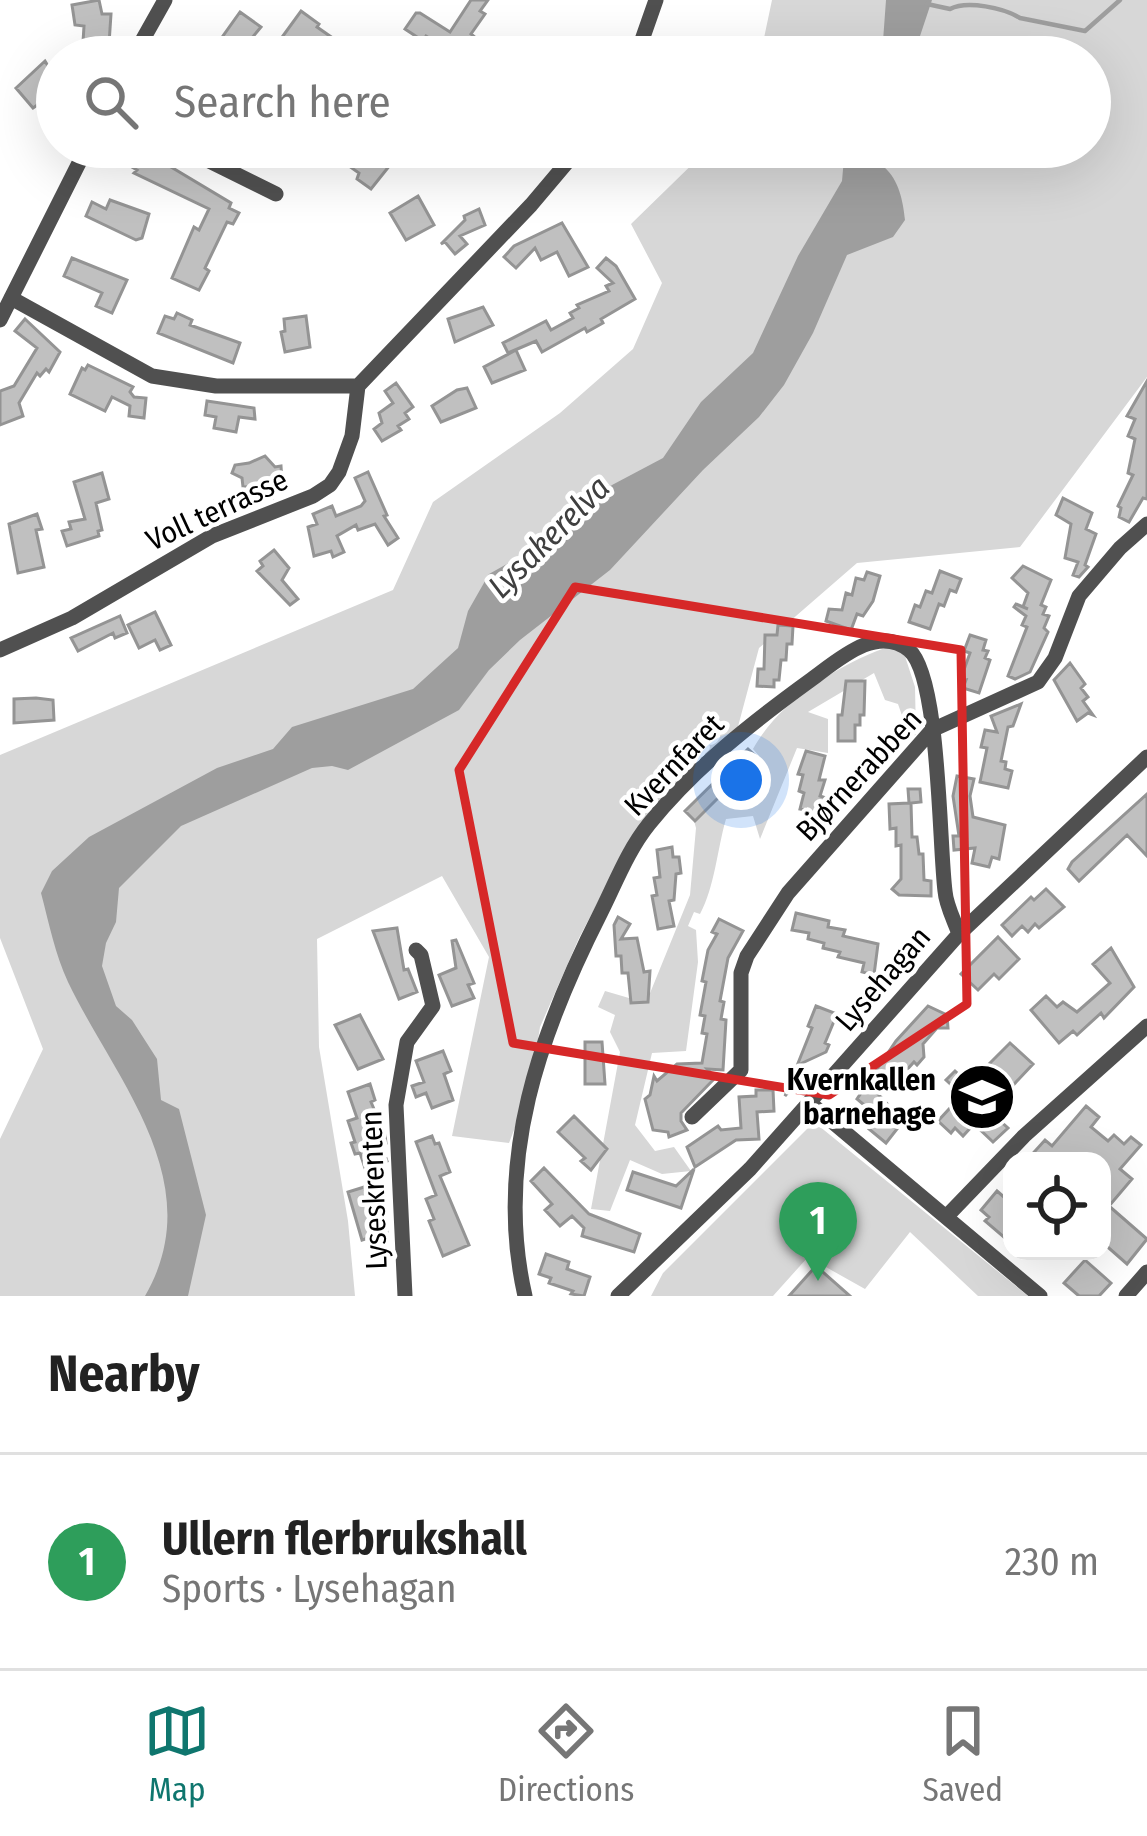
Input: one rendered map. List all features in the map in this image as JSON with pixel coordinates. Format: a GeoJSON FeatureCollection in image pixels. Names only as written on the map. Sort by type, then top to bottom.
{"type":"FeatureCollection","features":[{"type":"Feature","properties":{"kind":"street"},"geometry":{"type":"LineString","coordinates":[[145,36],[165,0]]}},
{"type":"Feature","properties":{"kind":"street"},"geometry":{"type":"LineString","coordinates":[[643,36],[656,0]]}},
{"type":"Feature","properties":{"kind":"street"},"geometry":{"type":"LineString","coordinates":[[0,320],[76,168]]}},
{"type":"Feature","properties":{"kind":"street"},"geometry":{"type":"LineString","coordinates":[[223,168],[276,194]]}},
{"type":"Feature","properties":{"kind":"street"},"geometry":{"type":"LineString","coordinates":[[11,298],[152,376],[216,386],[358,386],[562,168]]}},
{"type":"Feature","properties":{"kind":"street","name":"Voll terrasse"},"geometry":{"type":"LineString","coordinates":[[0,650],[72,618],[212,536],[330,485],[352,436],[358,386]]}},
{"type":"Feature","properties":{"kind":"street","name":"Bjørnerabben"},"geometry":{"type":"LineString","coordinates":[[692,1118],[741,1070],[741,973],[788,893],[932,730],[1038,682],[1055,658],[1079,596],[1147,524]]}},
{"type":"Feature","properties":{"kind":"street","name":"Kvernfaret"},"geometry":{"type":"LineString","coordinates":[[525,1296],[517,1263],[512,1196],[522,1118],[566,982],[630,852],[648,825],[734,738],[850,652],[873,642],[900,645],[920,662],[932,730],[945,896],[959,934]]}},
{"type":"Feature","properties":{"kind":"street","name":"Lysehagan"},"geometry":{"type":"LineString","coordinates":[[619,1296],[750,1169],[959,934],[1147,757]]}},
{"type":"Feature","properties":{"kind":"street","name":"Lyseskrenten"},"geometry":{"type":"LineString","coordinates":[[406,1296],[396,1105],[407,1042],[433,1006],[416,950]]}},
{"type":"Feature","properties":{"kind":"street"},"geometry":{"type":"LineString","coordinates":[[947,1216],[1024,1136],[1147,1027]]}},
{"type":"Feature","properties":{"kind":"street"},"geometry":{"type":"LineString","coordinates":[[810,1103],[1040,1296]]}},
{"type":"Feature","properties":{"kind":"street"},"geometry":{"type":"LineString","coordinates":[[1126,1296],[1147,1272]]}},
{"type":"Feature","properties":{"kind":"highlighted area"},"geometry":{"type":"Polygon","coordinates":[[[575,587],[961,650],[967,1004],[829,1095],[513,1043],[459,770],[575,587]]]}},
{"type":"Feature","properties":{"kind":"shaded area"},"geometry":{"type":"Polygon","coordinates":[[[772,0],[1147,0],[1147,377],[1020,547],[857,563],[759,648],[736,734],[624,852],[579,938],[540,1027],[530,1089],[509,1143],[452,1136],[489,957],[442,876],[317,939],[319,1047],[348,1221],[355,1296],[0,1296],[0,1139],[43,1049],[0,938],[0,755],[393,590],[433,502],[560,413],[633,349],[662,283],[631,224],[688,168],[1111,168],[1111,36],[764,36],[772,0]]]}},
{"type":"Feature","properties":{"kind":"shaded area"},"geometry":{"type":"Polygon","coordinates":[[[886,0],[932,0],[920,36],[883,36],[886,0]]]}},
{"type":"Feature","properties":{"kind":"shaded area"},"geometry":{"type":"Polygon","coordinates":[[[843,168],[885,168],[899,191],[905,220],[893,237],[847,255],[784,385],[759,417],[610,570],[520,640],[489,670],[459,710],[348,770],[312,768],[181,826],[119,888],[116,922],[102,966],[116,1006],[132,1020],[157,1059],[161,1100],[179,1109],[206,1215],[188,1296],[145,1296],[163,1254],[167,1213],[162,1172],[149,1133],[59,960],[41,893],[52,871],[89,837],[217,768],[273,749],[292,727],[413,689],[458,648],[468,611],[489,574],[580,523],[590,502],[663,458],[701,402],[753,353],[798,256],[842,181],[843,168]]]}},
{"type":"Feature","properties":{"kind":"shaded area"},"geometry":{"type":"Polygon","coordinates":[[[885,648],[903,650],[915,687],[916,735],[909,736],[898,704],[885,700],[874,673],[808,712],[828,719],[828,753],[797,748],[760,839],[753,816],[726,819],[709,892],[700,914],[694,912],[688,926],[696,930],[698,962],[686,1051],[652,1053],[635,1125],[655,1151],[674,1147],[691,1171],[662,1174],[630,1160],[610,1211],[591,1209],[620,1052],[610,1032],[615,1015],[598,1007],[605,991],[646,1003],[690,895],[693,817],[759,756],[753,749],[793,701],[848,664],[885,648]]]}},
{"type":"Feature","properties":{"kind":"shaded area"},"geometry":{"type":"Polygon","coordinates":[[[810,1126],[819,1126],[1028,1296],[978,1296],[910,1232],[865,1289],[808,1257],[773,1296],[651,1296],[663,1273],[810,1126]]]}},
{"type":"Feature","properties":{"kind":"building"},"geometry":{"type":"Polygon","coordinates":[[[99,0],[102,14],[111,14],[110,36],[83,36],[84,26],[75,25],[72,5],[99,0]]]}},
{"type":"Feature","properties":{"kind":"building"},"geometry":{"type":"Polygon","coordinates":[[[471,0],[488,0],[474,36],[416,36],[405,29],[420,13],[450,32],[471,0]]]}},
{"type":"Feature","properties":{"kind":"building"},"geometry":{"type":"Polygon","coordinates":[[[301,11],[330,36],[283,36],[301,11]]]}},
{"type":"Feature","properties":{"kind":"building"},"geometry":{"type":"Polygon","coordinates":[[[240,12],[261,27],[254,36],[223,36],[240,12]]]}},
{"type":"Feature","properties":{"kind":"building"},"geometry":{"type":"Polygon","coordinates":[[[36,69],[36,106],[16,88],[36,69]]]}},
{"type":"Feature","properties":{"kind":"building"},"geometry":{"type":"Polygon","coordinates":[[[134,168],[173,168],[231,203],[229,208],[239,213],[233,224],[227,222],[199,290],[172,278],[194,227],[199,230],[209,209],[134,173],[134,168]]]}},
{"type":"Feature","properties":{"kind":"building"},"geometry":{"type":"Polygon","coordinates":[[[352,168],[388,168],[371,189],[357,179],[359,173],[352,168]]]}},
{"type":"Feature","properties":{"kind":"building"},"geometry":{"type":"Polygon","coordinates":[[[418,196],[434,225],[406,240],[390,213],[418,196]]]}},
{"type":"Feature","properties":{"kind":"building"},"geometry":{"type":"Polygon","coordinates":[[[110,200],[149,214],[142,238],[136,240],[86,216],[92,202],[106,209],[110,200]]]}},
{"type":"Feature","properties":{"kind":"building"},"geometry":{"type":"Polygon","coordinates":[[[479,209],[485,225],[460,236],[467,244],[455,254],[445,242],[441,244],[464,216],[479,209]]]}},
{"type":"Feature","properties":{"kind":"building"},"geometry":{"type":"Polygon","coordinates":[[[562,223],[588,267],[569,276],[557,252],[541,260],[535,248],[516,268],[504,257],[514,246],[562,223]]]}},
{"type":"Feature","properties":{"kind":"building"},"geometry":{"type":"Polygon","coordinates":[[[72,258],[127,280],[112,313],[96,306],[102,293],[64,276],[72,258]]]}},
{"type":"Feature","properties":{"kind":"building"},"geometry":{"type":"Polygon","coordinates":[[[606,258],[635,299],[601,319],[603,323],[542,352],[536,341],[508,353],[503,343],[546,321],[551,330],[573,318],[570,313],[577,305],[609,291],[606,286],[613,283],[597,268],[606,258]]]}},
{"type":"Feature","properties":{"kind":"building"},"geometry":{"type":"Polygon","coordinates":[[[483,307],[493,325],[455,342],[448,319],[483,307]]]}},
{"type":"Feature","properties":{"kind":"building"},"geometry":{"type":"Polygon","coordinates":[[[177,313],[192,320],[190,325],[240,343],[233,363],[158,333],[165,316],[174,319],[177,313]]]}},
{"type":"Feature","properties":{"kind":"building"},"geometry":{"type":"Polygon","coordinates":[[[306,316],[310,347],[285,352],[284,319],[306,316]]]}},
{"type":"Feature","properties":{"kind":"building"},"geometry":{"type":"Polygon","coordinates":[[[25,319],[60,352],[49,372],[37,373],[19,403],[23,416],[0,425],[0,391],[14,386],[37,348],[15,331],[25,319]]]}},
{"type":"Feature","properties":{"kind":"building"},"geometry":{"type":"Polygon","coordinates":[[[516,350],[525,370],[492,383],[484,367],[516,350]]]}},
{"type":"Feature","properties":{"kind":"building"},"geometry":{"type":"Polygon","coordinates":[[[88,365],[133,387],[134,397],[146,398],[144,418],[129,416],[130,406],[112,397],[105,411],[70,394],[88,365]]]}},
{"type":"Feature","properties":{"kind":"building"},"geometry":{"type":"Polygon","coordinates":[[[1147,381],[1147,499],[1143,498],[1129,522],[1119,517],[1118,506],[1133,475],[1128,473],[1135,439],[1128,436],[1135,419],[1127,416],[1147,381]]]}},
{"type":"Feature","properties":{"kind":"building"},"geometry":{"type":"Polygon","coordinates":[[[396,383],[413,407],[405,413],[409,419],[398,426],[401,430],[382,441],[374,429],[382,423],[379,413],[393,403],[385,391],[396,383]]]}},
{"type":"Feature","properties":{"kind":"building"},"geometry":{"type":"Polygon","coordinates":[[[467,388],[476,408],[441,422],[432,406],[467,388]]]}},
{"type":"Feature","properties":{"kind":"building"},"geometry":{"type":"Polygon","coordinates":[[[207,401],[254,408],[255,419],[239,417],[236,432],[214,428],[216,417],[205,415],[207,401]]]}},
{"type":"Feature","properties":{"kind":"building"},"geometry":{"type":"Polygon","coordinates":[[[265,456],[275,467],[281,466],[282,482],[273,498],[261,491],[264,486],[243,487],[242,478],[232,473],[235,465],[265,456]]]}},
{"type":"Feature","properties":{"kind":"building"},"geometry":{"type":"Polygon","coordinates":[[[368,472],[384,516],[398,538],[388,545],[375,524],[358,530],[356,525],[337,536],[344,552],[314,556],[308,527],[317,524],[313,514],[332,506],[336,516],[361,506],[365,501],[355,478],[368,472]]]}},
{"type":"Feature","properties":{"kind":"building"},"geometry":{"type":"Polygon","coordinates":[[[102,473],[109,499],[96,503],[102,530],[99,536],[67,546],[62,531],[71,529],[69,522],[85,519],[74,482],[102,473]]]}},
{"type":"Feature","properties":{"kind":"building"},"geometry":{"type":"Polygon","coordinates":[[[1063,498],[1092,513],[1086,529],[1096,534],[1088,567],[1079,577],[1073,575],[1078,562],[1065,558],[1071,524],[1056,515],[1063,498]]]}},
{"type":"Feature","properties":{"kind":"building"},"geometry":{"type":"Polygon","coordinates":[[[37,514],[44,567],[18,573],[9,524],[37,514]]]}},
{"type":"Feature","properties":{"kind":"building"},"geometry":{"type":"Polygon","coordinates":[[[274,550],[289,568],[282,580],[298,599],[290,605],[257,571],[263,566],[260,561],[274,550]]]}},
{"type":"Feature","properties":{"kind":"building"},"geometry":{"type":"Polygon","coordinates":[[[1023,566],[1051,580],[1041,605],[1046,607],[1043,614],[1049,616],[1044,628],[1048,632],[1030,672],[1015,679],[1008,676],[1027,627],[1022,625],[1026,616],[1014,607],[1023,607],[1028,593],[1012,578],[1023,566]]]}},
{"type":"Feature","properties":{"kind":"building"},"geometry":{"type":"Polygon","coordinates":[[[940,571],[961,579],[956,592],[950,590],[944,606],[939,604],[930,629],[909,622],[926,591],[932,593],[940,571]]]}},
{"type":"Feature","properties":{"kind":"building"},"geometry":{"type":"Polygon","coordinates":[[[867,572],[880,576],[863,616],[857,614],[851,630],[826,621],[829,609],[842,610],[846,593],[852,595],[856,578],[864,580],[867,572]]]}},
{"type":"Feature","properties":{"kind":"building"},"geometry":{"type":"Polygon","coordinates":[[[155,612],[171,645],[160,650],[155,640],[139,648],[128,625],[155,612]]]}},
{"type":"Feature","properties":{"kind":"building"},"geometry":{"type":"Polygon","coordinates":[[[120,616],[127,633],[115,638],[113,633],[78,651],[71,638],[120,616]]]}},
{"type":"Feature","properties":{"kind":"building"},"geometry":{"type":"Polygon","coordinates":[[[778,625],[793,626],[792,644],[787,644],[786,660],[781,660],[774,687],[757,686],[758,669],[764,669],[765,635],[777,635],[778,625]]]}},
{"type":"Feature","properties":{"kind":"building"},"geometry":{"type":"Polygon","coordinates":[[[970,635],[986,640],[983,650],[990,660],[979,693],[963,688],[966,680],[960,681],[970,653],[964,651],[970,635]]]}},
{"type":"Feature","properties":{"kind":"building"},"geometry":{"type":"Polygon","coordinates":[[[1070,663],[1085,684],[1081,688],[1088,697],[1083,701],[1093,715],[1088,713],[1077,721],[1054,680],[1070,663]]]}},
{"type":"Feature","properties":{"kind":"building"},"geometry":{"type":"Polygon","coordinates":[[[846,681],[865,681],[864,715],[860,715],[860,725],[855,725],[855,741],[838,741],[846,681]]]}},
{"type":"Feature","properties":{"kind":"building"},"geometry":{"type":"Polygon","coordinates":[[[14,699],[53,700],[54,720],[14,723],[14,699]]]}},
{"type":"Feature","properties":{"kind":"building"},"geometry":{"type":"Polygon","coordinates":[[[1021,704],[1013,726],[1008,727],[1001,761],[1012,771],[1008,788],[980,782],[987,748],[981,747],[985,730],[997,732],[991,716],[1021,704]]]}},
{"type":"Feature","properties":{"kind":"building"},"geometry":{"type":"Polygon","coordinates":[[[748,749],[758,758],[695,821],[685,811],[748,749]]]}},
{"type":"Feature","properties":{"kind":"building"},"geometry":{"type":"Polygon","coordinates":[[[806,751],[825,756],[819,780],[825,780],[820,796],[826,798],[818,831],[802,827],[806,810],[800,809],[803,775],[798,774],[806,751]]]}},
{"type":"Feature","properties":{"kind":"building"},"geometry":{"type":"Polygon","coordinates":[[[957,776],[974,779],[973,817],[1005,825],[999,859],[992,857],[989,867],[972,863],[975,848],[954,850],[953,836],[959,836],[953,796],[957,776]]]}},
{"type":"Feature","properties":{"kind":"building"},"geometry":{"type":"Polygon","coordinates":[[[908,789],[920,789],[921,802],[911,803],[912,837],[917,837],[919,854],[923,854],[924,880],[931,881],[931,896],[899,895],[892,889],[901,879],[901,845],[896,846],[896,828],[890,829],[889,804],[909,803],[908,789]]]}},
{"type":"Feature","properties":{"kind":"building"},"geometry":{"type":"Polygon","coordinates":[[[1147,794],[1147,856],[1127,835],[1079,881],[1068,869],[1072,862],[1147,794]]]}},
{"type":"Feature","properties":{"kind":"building"},"geometry":{"type":"Polygon","coordinates":[[[672,847],[681,873],[676,874],[674,900],[669,901],[674,926],[658,929],[652,896],[657,895],[654,878],[660,877],[657,850],[672,847]]]}},
{"type":"Feature","properties":{"kind":"building"},"geometry":{"type":"Polygon","coordinates":[[[1046,889],[1064,907],[1039,928],[1035,924],[1028,932],[1022,926],[1012,936],[1002,925],[1046,889]]]}},
{"type":"Feature","properties":{"kind":"building"},"geometry":{"type":"Polygon","coordinates":[[[796,913],[829,921],[828,927],[845,930],[843,936],[878,944],[874,975],[862,972],[864,963],[838,957],[840,952],[808,939],[809,933],[792,930],[796,913]]]}},
{"type":"Feature","properties":{"kind":"building"},"geometry":{"type":"Polygon","coordinates":[[[618,917],[630,924],[621,939],[637,938],[644,972],[650,971],[648,1002],[631,1003],[628,973],[622,973],[621,956],[616,956],[618,917]]]}},
{"type":"Feature","properties":{"kind":"building"},"geometry":{"type":"Polygon","coordinates":[[[719,919],[743,931],[728,958],[720,1001],[724,1002],[721,1019],[726,1020],[723,1070],[707,1069],[715,1078],[681,1113],[687,1130],[669,1137],[668,1132],[653,1130],[645,1099],[654,1076],[657,1081],[677,1064],[702,1063],[707,1034],[702,1033],[705,1016],[700,1015],[706,982],[702,981],[719,919]]]}},
{"type":"Feature","properties":{"kind":"building"},"geometry":{"type":"Polygon","coordinates":[[[397,928],[404,970],[408,969],[417,992],[399,999],[373,931],[397,928]]]}},
{"type":"Feature","properties":{"kind":"building"},"geometry":{"type":"Polygon","coordinates":[[[998,937],[1019,959],[999,979],[994,974],[978,990],[961,974],[998,937]]]}},
{"type":"Feature","properties":{"kind":"building"},"geometry":{"type":"Polygon","coordinates":[[[456,940],[474,983],[468,985],[474,998],[452,1006],[439,975],[456,968],[452,941],[456,940]]]}},
{"type":"Feature","properties":{"kind":"building"},"geometry":{"type":"Polygon","coordinates":[[[1111,948],[1134,987],[1104,1018],[1101,1013],[1077,1035],[1073,1031],[1059,1043],[1031,1010],[1046,996],[1057,1007],[1063,1002],[1077,1012],[1110,983],[1093,964],[1111,948]]]}},
{"type":"Feature","properties":{"kind":"building"},"geometry":{"type":"Polygon","coordinates":[[[816,1006],[837,1014],[825,1043],[829,1045],[826,1052],[798,1065],[806,1071],[785,1096],[812,1028],[808,1026],[816,1006]]]}},
{"type":"Feature","properties":{"kind":"building"},"geometry":{"type":"Polygon","coordinates":[[[928,1006],[947,1015],[948,1028],[937,1028],[923,1044],[924,1057],[917,1065],[914,1062],[903,1074],[897,1068],[878,1094],[893,1110],[885,1119],[897,1129],[886,1143],[869,1129],[872,1125],[863,1118],[870,1110],[857,1099],[896,1041],[928,1006]]]}},
{"type":"Feature","properties":{"kind":"building"},"geometry":{"type":"Polygon","coordinates":[[[360,1015],[383,1059],[358,1069],[335,1025],[360,1015]]]}},
{"type":"Feature","properties":{"kind":"building"},"geometry":{"type":"Polygon","coordinates":[[[585,1042],[602,1042],[605,1084],[585,1084],[585,1042]]]}},
{"type":"Feature","properties":{"kind":"building"},"geometry":{"type":"Polygon","coordinates":[[[1010,1043],[1033,1064],[989,1111],[1008,1128],[993,1142],[974,1124],[963,1136],[955,1128],[951,1133],[938,1121],[962,1095],[946,1080],[955,1071],[969,1084],[1010,1043]]]}},
{"type":"Feature","properties":{"kind":"building"},"geometry":{"type":"Polygon","coordinates":[[[443,1051],[451,1071],[444,1074],[453,1100],[432,1108],[426,1093],[416,1097],[412,1086],[424,1082],[416,1061],[443,1051]]]}},
{"type":"Feature","properties":{"kind":"building"},"geometry":{"type":"Polygon","coordinates":[[[370,1084],[375,1100],[371,1102],[385,1135],[386,1143],[381,1144],[387,1161],[365,1168],[351,1143],[355,1142],[348,1121],[357,1118],[348,1092],[370,1084]]]}},
{"type":"Feature","properties":{"kind":"building"},"geometry":{"type":"Polygon","coordinates":[[[756,1090],[773,1090],[774,1111],[757,1112],[759,1139],[736,1140],[695,1167],[687,1147],[718,1126],[721,1130],[741,1128],[739,1097],[756,1096],[756,1090]]]}},
{"type":"Feature","properties":{"kind":"building"},"geometry":{"type":"Polygon","coordinates":[[[1086,1106],[1099,1117],[1091,1127],[1108,1141],[1114,1135],[1124,1144],[1131,1137],[1141,1145],[1120,1169],[1132,1179],[1111,1204],[1111,1152],[1034,1152],[1045,1140],[1052,1146],[1086,1106]]]}},
{"type":"Feature","properties":{"kind":"building"},"geometry":{"type":"Polygon","coordinates":[[[574,1116],[607,1149],[591,1170],[558,1132],[574,1116]]]}},
{"type":"Feature","properties":{"kind":"building"},"geometry":{"type":"Polygon","coordinates":[[[432,1136],[450,1172],[440,1176],[469,1245],[443,1256],[426,1199],[436,1195],[416,1142],[432,1136]]]}},
{"type":"Feature","properties":{"kind":"building"},"geometry":{"type":"Polygon","coordinates":[[[544,1168],[589,1214],[640,1234],[634,1252],[582,1236],[584,1228],[572,1216],[560,1226],[545,1210],[552,1204],[531,1181],[544,1168]]]}},
{"type":"Feature","properties":{"kind":"building"},"geometry":{"type":"Polygon","coordinates":[[[694,1169],[681,1208],[627,1190],[633,1172],[676,1186],[694,1169]]]}},
{"type":"Feature","properties":{"kind":"building"},"geometry":{"type":"Polygon","coordinates":[[[374,1184],[387,1232],[362,1240],[348,1192],[374,1184]]]}},
{"type":"Feature","properties":{"kind":"building"},"geometry":{"type":"Polygon","coordinates":[[[997,1191],[1003,1196],[1003,1236],[985,1221],[989,1217],[981,1210],[997,1191]]]}},
{"type":"Feature","properties":{"kind":"building"},"geometry":{"type":"Polygon","coordinates":[[[1111,1208],[1147,1239],[1127,1264],[1111,1250],[1111,1208]]]}},
{"type":"Feature","properties":{"kind":"building"},"geometry":{"type":"Polygon","coordinates":[[[546,1254],[590,1277],[584,1296],[571,1294],[573,1291],[539,1274],[546,1254]]]}},
{"type":"Feature","properties":{"kind":"building"},"geometry":{"type":"Polygon","coordinates":[[[1085,1260],[1111,1283],[1099,1296],[1079,1296],[1064,1283],[1085,1260]]]}},
{"type":"Feature","properties":{"kind":"building"},"geometry":{"type":"Polygon","coordinates":[[[816,1266],[850,1296],[789,1296],[816,1266]]]}},
{"type":"Feature","properties":{"kind":"waterway"},"geometry":{"type":"LineString","coordinates":[[927,4],[950,9],[985,6],[1085,31],[1120,0]]}},
{"type":"Feature","properties":{"kind":"place","name":"Kvernkallen barnehage"},"geometry":{"type":"Point","coordinates":[982,1097]}},
{"type":"Feature","properties":{"kind":"place","name":"Ullern flerbrukshall"},"geometry":{"type":"Point","coordinates":[818,1281]}},
{"type":"Feature","properties":{"kind":"water label","name":"Lysakerelva"},"geometry":{"type":"Point","coordinates":[549,537]}}]}
